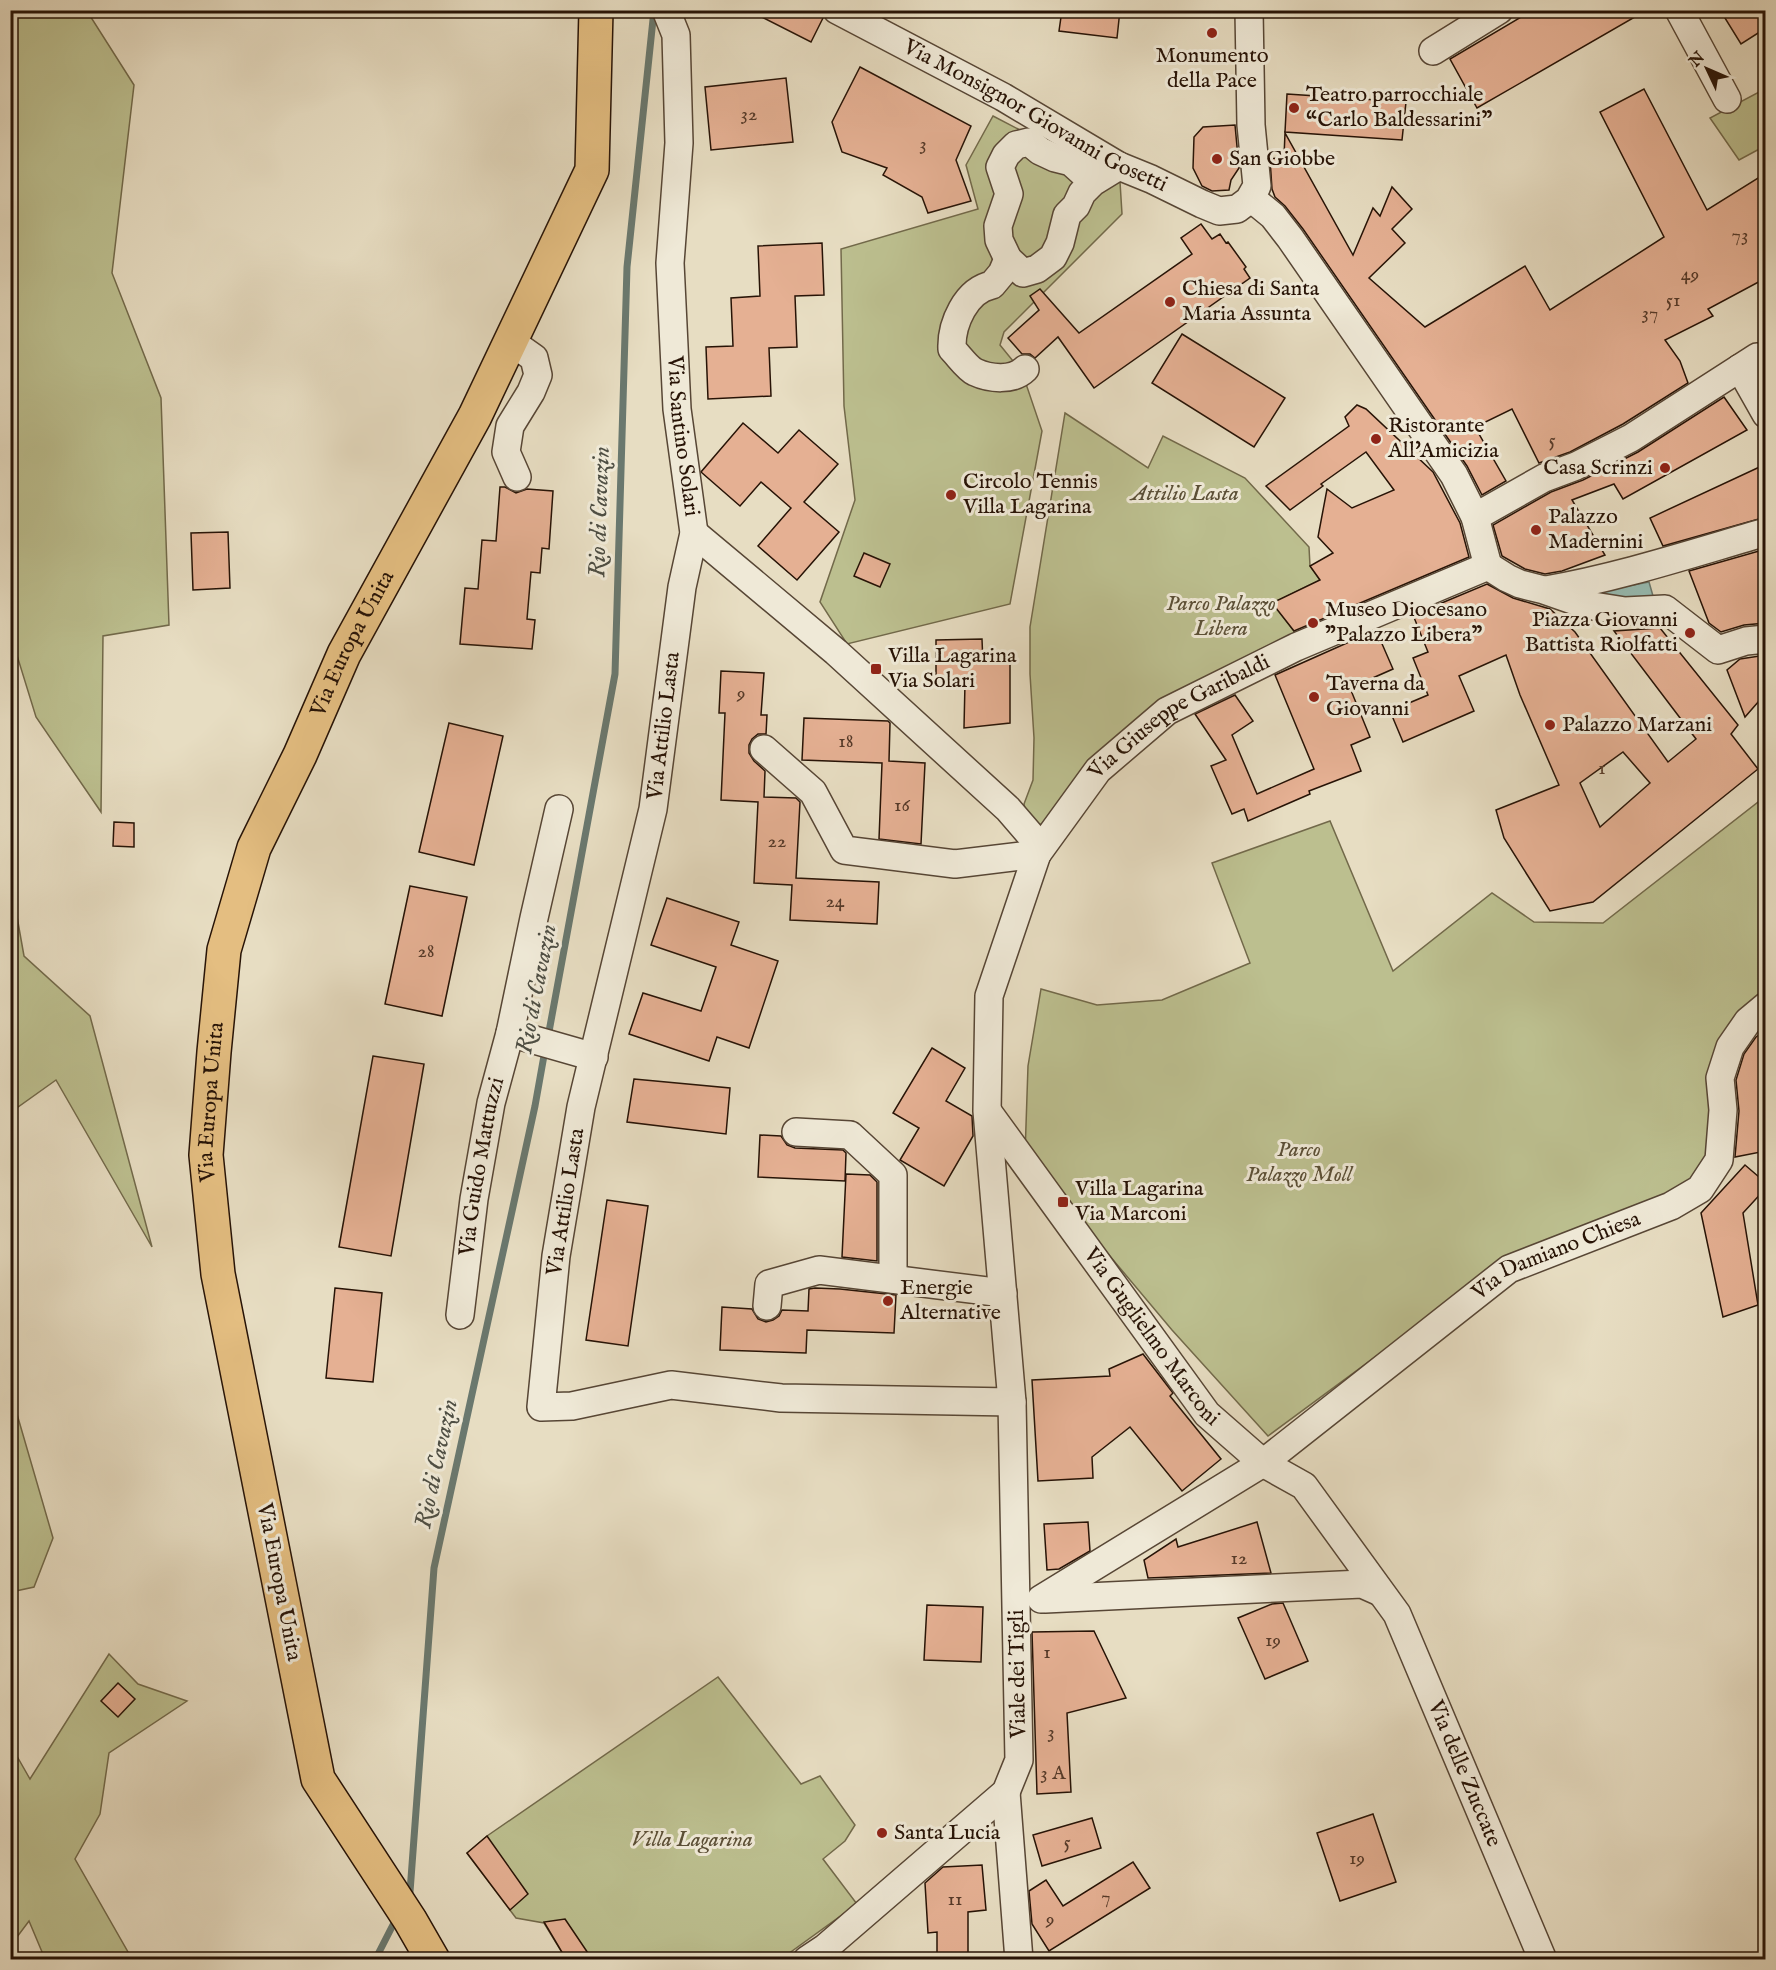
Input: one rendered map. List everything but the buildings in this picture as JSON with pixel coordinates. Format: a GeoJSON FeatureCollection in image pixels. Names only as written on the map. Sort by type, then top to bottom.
{"type":"FeatureCollection","features":[{"type":"Feature","properties":{"kind":"main road","name":"Via Europa Unita"},"geometry":{"type":"LineString","coordinates":[[434,1959],[318,1779],[218,1274],[206,1155],[213,1063],[224,950],[254,848],[300,756],[344,654],[475,416],[592,170],[596,10]]}},
{"type":"Feature","properties":{"kind":"street","name":"Via Santino Solari"},"geometry":{"type":"LineString","coordinates":[[666,10],[676,35],[679,143],[670,263],[677,409],[694,533],[836,652],[1008,809],[1033,838],[1037,854]]}},
{"type":"Feature","properties":{"kind":"street","name":"Via Monsignor Giovanni Gosetti"},"geometry":{"type":"LineString","coordinates":[[837,10],[1003,97],[1119,166],[1150,178],[1202,204],[1228,211],[1245,205],[1251,198]]}},
{"type":"Feature","properties":{"kind":"street"},"geometry":{"type":"LineString","coordinates":[[1249,10],[1251,124],[1257,186],[1251,198],[1273,216],[1290,238],[1454,475],[1475,517],[1488,566],[1520,585],[1544,590],[1587,605],[1625,611],[1665,609],[1718,650],[1746,641],[1766,639]]}},
{"type":"Feature","properties":{"kind":"street"},"geometry":{"type":"LineString","coordinates":[[1433,51],[1499,10]]}},
{"type":"Feature","properties":{"kind":"street"},"geometry":{"type":"LineString","coordinates":[[1679,10],[1727,99]]}},
{"type":"Feature","properties":{"kind":"street"},"geometry":{"type":"LineString","coordinates":[[1093,182],[1071,162],[1040,151],[1029,142],[1016,144],[1006,155],[1000,167],[1009,194],[998,226],[999,240],[1008,259],[1023,273],[1036,269],[1053,257],[1060,243],[1067,215],[1076,206],[1082,193],[1093,182],[1119,166]]}},
{"type":"Feature","properties":{"kind":"street"},"geometry":{"type":"LineString","coordinates":[[1008,259],[1002,273],[992,285],[981,287],[968,299],[951,337],[951,349],[974,372],[1003,379],[1025,369]]}},
{"type":"Feature","properties":{"kind":"street"},"geometry":{"type":"LineString","coordinates":[[510,341],[534,358],[538,375],[531,392],[510,426],[506,452],[517,477]]}},
{"type":"Feature","properties":{"kind":"street"},"geometry":{"type":"LineString","coordinates":[[1475,517],[1544,478],[1576,466],[1631,438],[1749,363],[1766,414]]}},
{"type":"Feature","properties":{"kind":"street"},"geometry":{"type":"LineString","coordinates":[[1544,590],[1591,582],[1648,568],[1766,532]]}},
{"type":"Feature","properties":{"kind":"street","name":"Via Attilio Lasta"},"geometry":{"type":"LineString","coordinates":[[694,533],[682,587],[653,809],[581,1107],[556,1256],[541,1407],[572,1406],[671,1385],[781,1398],[1012,1402]]}},
{"type":"Feature","properties":{"kind":"street","name":"Via Giuseppe Garibaldi"},"geometry":{"type":"LineString","coordinates":[[987,1111],[989,996],[1037,854],[1098,770],[1167,711],[1296,648],[1488,566]]}},
{"type":"Feature","properties":{"kind":"street"},"geometry":{"type":"LineString","coordinates":[[764,749],[813,792],[844,850],[904,869],[1037,854]]}},
{"type":"Feature","properties":{"kind":"street","name":"Via Guido Mattuzzi"},"geometry":{"type":"LineString","coordinates":[[460,1315],[474,1199],[491,1103],[510,1033],[559,809]]}},
{"type":"Feature","properties":{"kind":"street","name":"Via Damiano Chiesa"},"geometry":{"type":"LineString","coordinates":[[1263,1463],[1509,1269],[1671,1206],[1700,1189],[1719,1160],[1723,1110],[1720,1078],[1730,1047],[1748,1021],[1766,1006]]}},
{"type":"Feature","properties":{"kind":"street"},"geometry":{"type":"LineString","coordinates":[[510,1033],[594,1057]]}},
{"type":"Feature","properties":{"kind":"street","name":"Viale dei Tigli"},"geometry":{"type":"LineString","coordinates":[[807,1959],[825,1948],[1006,1792],[1019,1760],[1029,1600],[987,1111]]}},
{"type":"Feature","properties":{"kind":"street","name":"Via Guglielmo Marconi"},"geometry":{"type":"LineString","coordinates":[[987,1111],[1208,1414],[1263,1463],[1304,1486],[1380,1592]]}},
{"type":"Feature","properties":{"kind":"street"},"geometry":{"type":"LineString","coordinates":[[796,1132],[850,1135],[893,1175],[893,1279]]}},
{"type":"Feature","properties":{"kind":"street"},"geometry":{"type":"LineString","coordinates":[[767,1306],[769,1284],[819,1270],[1003,1293]]}},
{"type":"Feature","properties":{"kind":"street"},"geometry":{"type":"LineString","coordinates":[[1029,1600],[1263,1463]]}},
{"type":"Feature","properties":{"kind":"street"},"geometry":{"type":"LineString","coordinates":[[1029,1600],[1362,1584],[1380,1592]]}},
{"type":"Feature","properties":{"kind":"street","name":"Via delle Zuccate"},"geometry":{"type":"LineString","coordinates":[[1380,1592],[1397,1614],[1543,1959]]}},
{"type":"Feature","properties":{"kind":"street"},"geometry":{"type":"LineString","coordinates":[[1006,1792],[1019,1959]]}},
{"type":"Feature","properties":{"kind":"green space"},"geometry":{"type":"Polygon","coordinates":[[[10,11],[87,11],[134,85],[112,273],[161,398],[169,625],[103,636],[101,812],[36,717],[11,636],[10,11]]]}},
{"type":"Feature","properties":{"kind":"green space"},"geometry":{"type":"Polygon","coordinates":[[[1759,92],[1765,106],[1765,146],[1739,160],[1710,118],[1759,92]]]}},
{"type":"Feature","properties":{"kind":"green space"},"geometry":{"type":"Polygon","coordinates":[[[993,116],[1120,182],[1122,214],[1004,332],[1000,345],[1022,372],[1042,431],[1010,604],[847,644],[820,602],[855,500],[844,406],[841,249],[978,209],[966,165],[993,116]]]}},
{"type":"Feature","properties":{"kind":"green space"},"geometry":{"type":"Polygon","coordinates":[[[1065,413],[1148,468],[1163,436],[1245,478],[1309,547],[1310,566],[1320,580],[1273,603],[1300,639],[1213,677],[1050,822],[1034,826],[1027,820],[1024,804],[1033,780],[1034,738],[1030,627],[1065,413]]]}},
{"type":"Feature","properties":{"kind":"green space","name":"Parco Palazzo Moll"},"geometry":{"type":"Polygon","coordinates":[[[1762,799],[1765,806],[1765,997],[1755,1004],[1709,1153],[1700,1172],[1682,1189],[1378,1355],[1268,1436],[1172,1330],[1025,1155],[1028,1066],[1041,989],[1097,1005],[1162,1000],[1250,963],[1212,863],[1330,821],[1393,971],[1492,893],[1534,922],[1603,923],[1762,799]]]}},
{"type":"Feature","properties":{"kind":"green space"},"geometry":{"type":"Polygon","coordinates":[[[11,883],[24,956],[90,1016],[152,1247],[56,1080],[11,1112],[11,883]]]}},
{"type":"Feature","properties":{"kind":"green space"},"geometry":{"type":"Polygon","coordinates":[[[10,1390],[53,1538],[34,1587],[11,1592],[10,1390]]]}},
{"type":"Feature","properties":{"kind":"green space"},"geometry":{"type":"Polygon","coordinates":[[[109,1654],[138,1684],[187,1701],[109,1753],[100,1814],[75,1859],[132,1959],[45,1959],[29,1921],[11,1945],[10,1744],[30,1779],[109,1654]]]}},
{"type":"Feature","properties":{"kind":"green space","name":"Villa Lagarina"},"geometry":{"type":"Polygon","coordinates":[[[718,1677],[801,1784],[820,1776],[855,1825],[845,1841],[823,1859],[857,1904],[781,1959],[566,1959],[544,1923],[516,1918],[467,1853],[487,1836],[718,1677]]]}},
{"type":"Feature","properties":{"kind":"water"},"geometry":{"type":"Polygon","coordinates":[[[1649,582],[1653,596],[1621,601],[1596,592],[1649,582]]]}},
{"type":"Feature","properties":{"kind":"waterway","name":"Rio di Cavazin"},"geometry":{"type":"LineString","coordinates":[[548,1037],[615,674],[627,267],[654,10]]}},
{"type":"Feature","properties":{"kind":"waterway","name":"Rio di Cavazin"},"geometry":{"type":"LineString","coordinates":[[407,1899],[410,1892],[434,1568],[535,1106],[545,1050]]}},
{"type":"Feature","properties":{"kind":"waterway","name":"Rio di Cavazin"},"geometry":{"type":"LineString","coordinates":[[375,1960],[397,1917]]}},
{"type":"Feature","properties":{"kind":"place","name":"Monumento della Pace"},"geometry":{"type":"Point","coordinates":[1212,33]}},
{"type":"Feature","properties":{"kind":"place","name":"Teatro parrocchiale “Carlo Baldessarini”"},"geometry":{"type":"Point","coordinates":[1294,108]}},
{"type":"Feature","properties":{"kind":"place","name":"San Giobbe"},"geometry":{"type":"Point","coordinates":[1217,159]}},
{"type":"Feature","properties":{"kind":"place","name":"Chiesa di Santa Maria Assunta"},"geometry":{"type":"Point","coordinates":[1170,302]}},
{"type":"Feature","properties":{"kind":"place","name":"Ristorante All'Amicizia"},"geometry":{"type":"Point","coordinates":[1376,439]}},
{"type":"Feature","properties":{"kind":"place","name":"Casa Scrinzi"},"geometry":{"type":"Point","coordinates":[1665,468]}},
{"type":"Feature","properties":{"kind":"place","name":"Circolo Tennis Villa Lagarina"},"geometry":{"type":"Point","coordinates":[951,495]}},
{"type":"Feature","properties":{"kind":"place","name":"Palazzo Madernini"},"geometry":{"type":"Point","coordinates":[1536,530]}},
{"type":"Feature","properties":{"kind":"place","name":"Museo Diocesano \"Palazzo Libera\""},"geometry":{"type":"Point","coordinates":[1313,623]}},
{"type":"Feature","properties":{"kind":"place","name":"Piazza Giovanni Battista Riolfatti"},"geometry":{"type":"Point","coordinates":[1690,633]}},
{"type":"Feature","properties":{"kind":"place","name":"Villa Lagarina Via Solari"},"geometry":{"type":"Point","coordinates":[876,669]}},
{"type":"Feature","properties":{"kind":"place","name":"Taverna da Giovanni"},"geometry":{"type":"Point","coordinates":[1314,697]}},
{"type":"Feature","properties":{"kind":"place","name":"Palazzo Marzani"},"geometry":{"type":"Point","coordinates":[1550,725]}},
{"type":"Feature","properties":{"kind":"place","name":"Villa Lagarina Via Marconi"},"geometry":{"type":"Point","coordinates":[1063,1202]}},
{"type":"Feature","properties":{"kind":"place","name":"Energie Alternative"},"geometry":{"type":"Point","coordinates":[888,1301]}},
{"type":"Feature","properties":{"kind":"place","name":"Santa Lucia"},"geometry":{"type":"Point","coordinates":[882,1833]}},
{"type":"Feature","properties":{"kind":"park label","name":"Attilio Lasta"},"geometry":{"type":"Point","coordinates":[1185,494]}},
{"type":"Feature","properties":{"kind":"park label","name":"Parco Palazzo Libera"},"geometry":{"type":"Point","coordinates":[1221,616]}}]}
